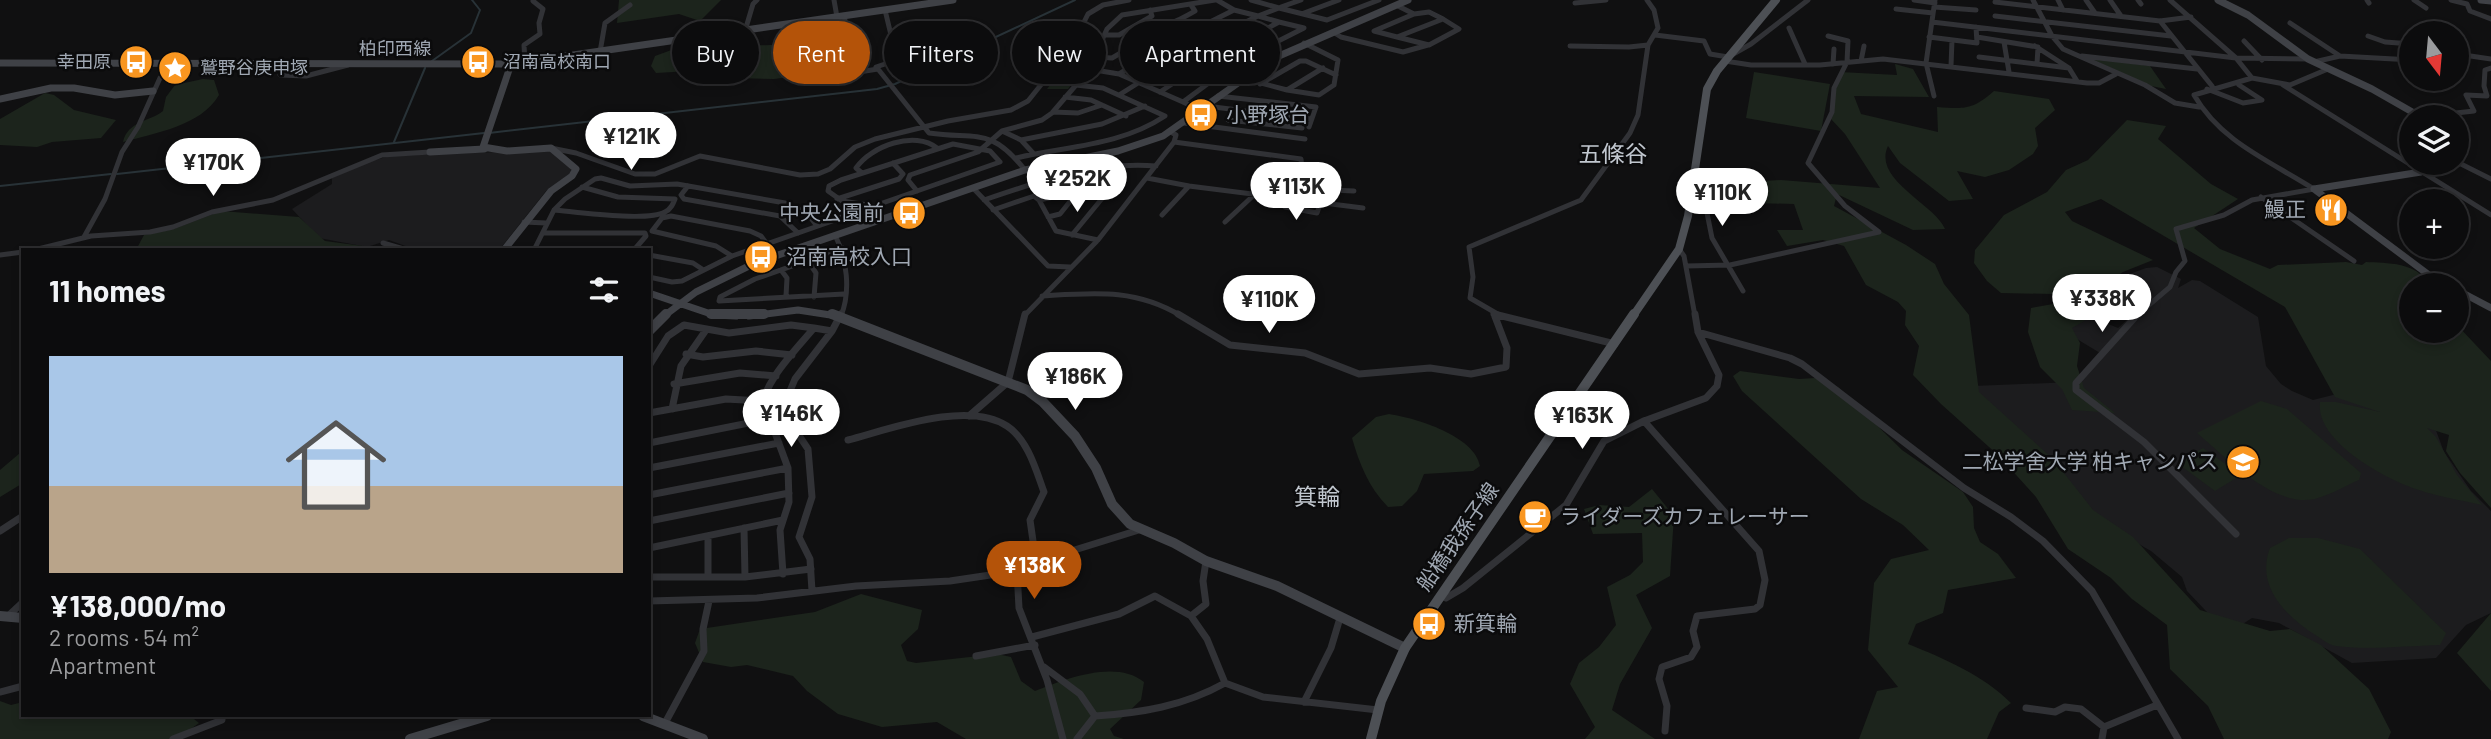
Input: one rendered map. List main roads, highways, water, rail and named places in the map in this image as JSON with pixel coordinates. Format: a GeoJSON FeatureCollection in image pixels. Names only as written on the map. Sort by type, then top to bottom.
{"type":"FeatureCollection","features":[{"type":"Feature","properties":{"kind":"main road","name":"船橋我孫子線"},"geometry":{"type":"LineString","coordinates":[[1371,739],[1388,681],[1405,648],[1679,249],[1686,230],[1707,89],[1726,59],[1776,0]]}},
{"type":"Feature","properties":{"kind":"waterway"},"geometry":{"type":"LineString","coordinates":[[432,61],[471,33],[480,10],[472,0]]}},
{"type":"Feature","properties":{"kind":"waterway"},"geometry":{"type":"LineString","coordinates":[[489,133],[877,89],[895,84],[1075,0]]}},
{"type":"Feature","properties":{"kind":"waterway"},"geometry":{"type":"LineString","coordinates":[[394,142],[425,68]]}},
{"type":"Feature","properties":{"kind":"waterway"},"geometry":{"type":"LineString","coordinates":[[117,174],[484,133]]}},
{"type":"Feature","properties":{"kind":"waterway"},"geometry":{"type":"LineString","coordinates":[[0,186],[111,174]]}},
{"type":"Feature","properties":{"kind":"place","name":"幸田原"},"geometry":{"type":"Point","coordinates":[136,62]}},
{"type":"Feature","properties":{"kind":"place","name":"沼南高校南口"},"geometry":{"type":"Point","coordinates":[478,62]}},
{"type":"Feature","properties":{"kind":"place","name":"鷲野谷庚申塚"},"geometry":{"type":"Point","coordinates":[175,68]}},
{"type":"Feature","properties":{"kind":"place","name":"小野塚台"},"geometry":{"type":"Point","coordinates":[1201,115]}},
{"type":"Feature","properties":{"kind":"place","name":"鰻正"},"geometry":{"type":"Point","coordinates":[2331,210]}},
{"type":"Feature","properties":{"kind":"place","name":"中央公園前"},"geometry":{"type":"Point","coordinates":[909,213]}},
{"type":"Feature","properties":{"kind":"place","name":"沼南高校入口"},"geometry":{"type":"Point","coordinates":[761,257]}},
{"type":"Feature","properties":{"kind":"place","name":"二松学舍大学 柏キャンパス"},"geometry":{"type":"Point","coordinates":[2243,462]}},
{"type":"Feature","properties":{"kind":"place","name":"ライダーズカフェレーサー"},"geometry":{"type":"Point","coordinates":[1535,517]}},
{"type":"Feature","properties":{"kind":"place","name":"新箕輪"},"geometry":{"type":"Point","coordinates":[1429,624]}},
{"type":"Feature","properties":{"kind":"district","name":"五條谷"},"geometry":{"type":"Point","coordinates":[1613,154]}},
{"type":"Feature","properties":{"kind":"district","name":"箕輪"},"geometry":{"type":"Point","coordinates":[1317,497]}}]}
